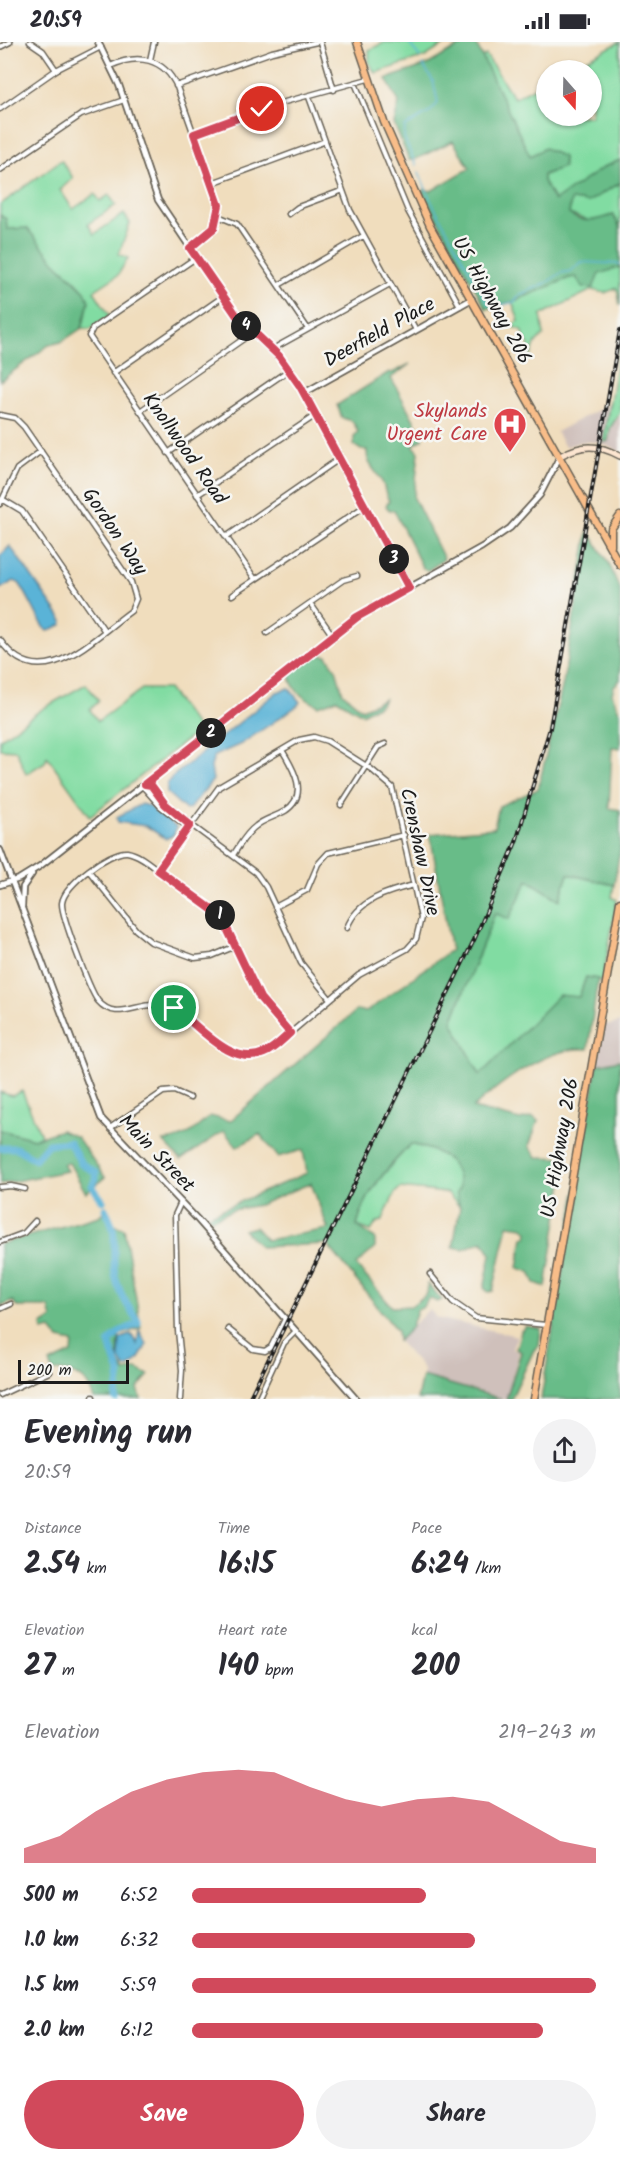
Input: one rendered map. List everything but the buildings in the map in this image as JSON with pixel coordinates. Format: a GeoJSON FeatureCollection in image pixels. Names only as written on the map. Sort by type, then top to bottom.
{"type":"FeatureCollection","features":[{"type":"Feature","properties":{"kind":"highway","name":"US Highway 206"},"geometry":{"type":"LineString","coordinates":[[357,42],[368,79],[408,178],[471,299],[620,565]]}},
{"type":"Feature","properties":{"kind":"highway"},"geometry":{"type":"LineString","coordinates":[[611,547],[611,531],[620,516]]}},
{"type":"Feature","properties":{"kind":"highway","name":"US Highway 206"},"geometry":{"type":"LineString","coordinates":[[534,1399],[620,902]]}},
{"type":"Feature","properties":{"kind":"main road"},"geometry":{"type":"LineString","coordinates":[[560,456],[590,446],[620,456]]}},
{"type":"Feature","properties":{"kind":"street"},"geometry":{"type":"LineString","coordinates":[[0,47],[10,42]]}},
{"type":"Feature","properties":{"kind":"street"},"geometry":{"type":"LineString","coordinates":[[30,42],[43,51],[56,70]]}},
{"type":"Feature","properties":{"kind":"street"},"geometry":{"type":"LineString","coordinates":[[150,60],[154,42]]}},
{"type":"Feature","properties":{"kind":"street"},"geometry":{"type":"LineString","coordinates":[[176,86],[272,52],[318,42],[334,90]]}},
{"type":"Feature","properties":{"kind":"street"},"geometry":{"type":"LineString","coordinates":[[0,109],[56,70],[99,45],[124,100],[156,194],[224,296],[252,333],[274,351],[304,393],[409,588]]}},
{"type":"Feature","properties":{"kind":"street"},"geometry":{"type":"LineString","coordinates":[[110,66],[134,58],[150,60],[167,71],[176,86],[219,202],[218,216],[210,232],[190,248]]}},
{"type":"Feature","properties":{"kind":"street"},"geometry":{"type":"LineString","coordinates":[[194,134],[281,103],[368,79]]}},
{"type":"Feature","properties":{"kind":"street"},"geometry":{"type":"LineString","coordinates":[[355,83],[404,201],[460,306]]}},
{"type":"Feature","properties":{"kind":"street"},"geometry":{"type":"LineString","coordinates":[[309,97],[341,191],[363,236],[416,330]]}},
{"type":"Feature","properties":{"kind":"street"},"geometry":{"type":"LineString","coordinates":[[0,170],[81,115],[124,100]]}},
{"type":"Feature","properties":{"kind":"street"},"geometry":{"type":"LineString","coordinates":[[212,183],[323,142]]}},
{"type":"Feature","properties":{"kind":"street"},"geometry":{"type":"LineString","coordinates":[[289,214],[298,207],[341,191]]}},
{"type":"Feature","properties":{"kind":"street"},"geometry":{"type":"LineString","coordinates":[[218,216],[237,224],[308,329]]}},
{"type":"Feature","properties":{"kind":"street"},"geometry":{"type":"LineString","coordinates":[[279,285],[363,236]]}},
{"type":"Feature","properties":{"kind":"street","name":"Knollwood Road"},"geometry":{"type":"LineString","coordinates":[[197,257],[93,328],[89,335],[255,579]]}},
{"type":"Feature","properties":{"kind":"street"},"geometry":{"type":"LineString","coordinates":[[274,351],[308,329],[390,284]]}},
{"type":"Feature","properties":{"kind":"street"},"geometry":{"type":"LineString","coordinates":[[113,373],[224,296]]}},
{"type":"Feature","properties":{"kind":"street","name":"Deerfield Place"},"geometry":{"type":"LineString","coordinates":[[304,393],[471,299]]}},
{"type":"Feature","properties":{"kind":"street"},"geometry":{"type":"LineString","coordinates":[[140,411],[252,333]]}},
{"type":"Feature","properties":{"kind":"street"},"geometry":{"type":"LineString","coordinates":[[168,453],[289,370]]}},
{"type":"Feature","properties":{"kind":"street","name":"Gordon Way"},"geometry":{"type":"LineString","coordinates":[[0,415],[9,415],[19,421],[134,589],[134,607],[55,663],[44,666],[29,664],[13,657],[0,640]]}},
{"type":"Feature","properties":{"kind":"street"},"geometry":{"type":"LineString","coordinates":[[197,495],[316,415]]}},
{"type":"Feature","properties":{"kind":"street"},"geometry":{"type":"LineString","coordinates":[[41,451],[17,469],[1,501],[22,511],[104,630]]}},
{"type":"Feature","properties":{"kind":"street"},"geometry":{"type":"LineString","coordinates":[[0,885],[12,882],[35,870],[363,613],[482,547],[516,522],[540,495],[560,456]]}},
{"type":"Feature","properties":{"kind":"street"},"geometry":{"type":"LineString","coordinates":[[226,537],[339,459]]}},
{"type":"Feature","properties":{"kind":"street"},"geometry":{"type":"LineString","coordinates":[[232,595],[365,506]]}},
{"type":"Feature","properties":{"kind":"street"},"geometry":{"type":"LineString","coordinates":[[267,633],[343,580],[357,576]]}},
{"type":"Feature","properties":{"kind":"street"},"geometry":{"type":"LineString","coordinates":[[310,603],[333,636]]}},
{"type":"Feature","properties":{"kind":"street","name":"Crenshaw Drive"},"geometry":{"type":"LineString","coordinates":[[316,737],[366,766],[386,779],[392,787],[421,918],[419,933],[414,943],[402,953],[359,975],[265,1053],[242,1056],[230,1051],[169,1005],[148,1004],[120,1012],[102,1005],[93,993],[62,907],[68,890],[110,855],[125,852],[137,855],[158,870],[219,787],[303,738],[316,737]]}},
{"type":"Feature","properties":{"kind":"street"},"geometry":{"type":"LineString","coordinates":[[341,805],[378,747],[385,744]]}},
{"type":"Feature","properties":{"kind":"street"},"geometry":{"type":"LineString","coordinates":[[233,855],[252,829],[286,810],[294,800],[297,778],[282,750]]}},
{"type":"Feature","properties":{"kind":"street"},"geometry":{"type":"LineString","coordinates":[[145,784],[145,789],[160,806],[233,855],[261,879],[304,969],[330,999]]}},
{"type":"Feature","properties":{"kind":"street"},"geometry":{"type":"LineString","coordinates":[[275,908],[307,890],[318,864],[331,852],[404,835]]}},
{"type":"Feature","properties":{"kind":"street","name":"Main Street"},"geometry":{"type":"LineString","coordinates":[[0,850],[97,1110],[109,1128],[181,1202],[356,1399]]}},
{"type":"Feature","properties":{"kind":"street"},"geometry":{"type":"LineString","coordinates":[[22,907],[24,885],[35,870]]}},
{"type":"Feature","properties":{"kind":"street"},"geometry":{"type":"LineString","coordinates":[[158,870],[218,913],[260,998],[290,1033]]}},
{"type":"Feature","properties":{"kind":"street"},"geometry":{"type":"LineString","coordinates":[[89,871],[136,930],[151,942],[195,958],[209,957],[236,946]]}},
{"type":"Feature","properties":{"kind":"street"},"geometry":{"type":"LineString","coordinates":[[347,928],[352,918],[375,897],[414,885]]}},
{"type":"Feature","properties":{"kind":"street"},"geometry":{"type":"LineString","coordinates":[[109,1128],[164,1091],[190,1098]]}},
{"type":"Feature","properties":{"kind":"street"},"geometry":{"type":"LineString","coordinates":[[0,1187],[11,1186],[25,1190]]}},
{"type":"Feature","properties":{"kind":"street"},"geometry":{"type":"LineString","coordinates":[[180,1399],[182,1370],[178,1331],[175,1215],[181,1202]]}},
{"type":"Feature","properties":{"kind":"street"},"geometry":{"type":"LineString","coordinates":[[0,1242],[24,1233],[35,1221]]}},
{"type":"Feature","properties":{"kind":"street"},"geometry":{"type":"LineString","coordinates":[[430,1274],[453,1302],[474,1317],[486,1321],[546,1325]]}},
{"type":"Feature","properties":{"kind":"street"},"geometry":{"type":"LineString","coordinates":[[0,1309],[11,1304]]}},
{"type":"Feature","properties":{"kind":"street"},"geometry":{"type":"LineString","coordinates":[[228,1329],[255,1350],[265,1351],[271,1347],[285,1319]]}},
{"type":"Feature","properties":{"kind":"street"},"geometry":{"type":"LineString","coordinates":[[258,1399],[284,1343],[296,1331]]}},
{"type":"Feature","properties":{"kind":"street"},"geometry":{"type":"LineString","coordinates":[[0,1395],[49,1372]]}},
{"type":"Feature","properties":{"kind":"shaded area"},"geometry":{"type":"Polygon","coordinates":[[[613,385],[620,390],[620,452],[598,442],[581,442],[565,447],[556,432],[610,403],[613,385]]]}},
{"type":"Feature","properties":{"kind":"shaded area"},"geometry":{"type":"Polygon","coordinates":[[[620,1022],[620,1060],[597,1065],[604,1023],[609,1025],[620,1022]]]}},
{"type":"Feature","properties":{"kind":"shaded area"},"geometry":{"type":"Polygon","coordinates":[[[429,1309],[437,1318],[517,1336],[512,1349],[519,1352],[506,1399],[422,1376],[423,1369],[398,1341],[429,1309]]]}},
{"type":"Feature","properties":{"kind":"green space"},"geometry":{"type":"Polygon","coordinates":[[[385,42],[449,42],[425,57],[375,73],[369,62],[369,50],[385,42]]]}},
{"type":"Feature","properties":{"kind":"green space"},"geometry":{"type":"Polygon","coordinates":[[[467,42],[475,42],[530,156],[545,148],[563,157],[563,167],[543,175],[543,181],[554,201],[604,167],[620,160],[620,183],[588,202],[571,200],[569,214],[574,217],[590,221],[613,215],[620,228],[620,267],[599,274],[593,288],[583,287],[576,277],[569,278],[512,302],[486,309],[422,192],[425,189],[431,191],[470,168],[453,141],[414,160],[409,160],[394,124],[399,102],[386,79],[427,65],[467,42]]]}},
{"type":"Feature","properties":{"kind":"green space"},"geometry":{"type":"Polygon","coordinates":[[[620,42],[620,160],[604,167],[555,201],[543,181],[543,175],[563,167],[530,157],[482,57],[486,55],[514,98],[536,86],[536,126],[602,126],[602,60],[585,60],[620,42]]]}},
{"type":"Feature","properties":{"kind":"green space"},"geometry":{"type":"Polygon","coordinates":[[[61,160],[73,178],[60,190],[73,209],[95,194],[100,201],[109,195],[116,205],[88,224],[94,234],[124,214],[130,223],[119,254],[128,258],[118,275],[94,291],[110,316],[90,329],[82,328],[88,303],[85,292],[66,272],[7,229],[6,219],[0,215],[0,205],[61,160]]]}},
{"type":"Feature","properties":{"kind":"green space"},"geometry":{"type":"Polygon","coordinates":[[[620,183],[620,228],[613,215],[592,222],[569,214],[571,200],[588,202],[620,183]]]}},
{"type":"Feature","properties":{"kind":"green space"},"geometry":{"type":"Polygon","coordinates":[[[0,215],[6,219],[7,229],[27,228],[54,261],[85,291],[89,301],[82,328],[61,342],[49,345],[0,381],[0,215]]]}},
{"type":"Feature","properties":{"kind":"green space"},"geometry":{"type":"Polygon","coordinates":[[[620,267],[620,306],[617,288],[605,293],[592,290],[541,315],[544,335],[535,344],[531,356],[526,354],[529,346],[521,330],[511,326],[519,321],[512,302],[569,278],[620,267]]]}},
{"type":"Feature","properties":{"kind":"green space"},"geometry":{"type":"Polygon","coordinates":[[[620,343],[620,412],[610,428],[608,441],[603,442],[620,343]]]}},
{"type":"Feature","properties":{"kind":"green space"},"geometry":{"type":"Polygon","coordinates":[[[410,364],[391,378],[423,437],[413,445],[419,452],[414,498],[444,559],[427,571],[422,567],[394,510],[390,511],[386,506],[389,501],[381,479],[368,460],[367,450],[361,450],[354,445],[354,437],[358,431],[352,421],[342,418],[337,405],[389,372],[392,373],[410,364]]]}},
{"type":"Feature","properties":{"kind":"green space"},"geometry":{"type":"Polygon","coordinates":[[[588,531],[608,561],[620,590],[620,680],[614,686],[612,694],[620,714],[620,748],[612,747],[609,808],[620,810],[620,850],[614,885],[568,874],[560,900],[528,880],[509,919],[495,913],[452,1021],[480,1075],[559,995],[579,997],[586,977],[598,979],[588,1049],[573,1049],[542,1059],[511,1077],[473,1108],[520,1120],[533,1117],[538,1121],[529,1146],[537,1157],[567,1158],[546,1287],[535,1283],[530,1272],[518,1268],[523,1237],[527,1237],[528,1232],[524,1227],[508,1225],[493,1291],[488,1292],[484,1288],[491,1254],[483,1241],[463,1249],[453,1247],[460,1207],[456,1193],[459,1188],[455,1169],[450,1162],[437,1153],[411,1144],[371,1191],[357,1226],[375,1238],[375,1248],[356,1265],[392,1307],[411,1306],[427,1294],[428,1284],[442,1300],[437,1302],[429,1298],[422,1308],[417,1310],[411,1328],[398,1341],[397,1331],[327,1244],[260,1247],[244,1230],[255,1227],[267,1240],[328,1229],[311,1183],[259,1205],[232,1210],[212,1219],[204,1217],[307,1173],[303,1150],[278,1157],[260,1134],[237,1147],[224,1131],[181,1160],[163,1141],[177,1139],[189,1133],[210,1116],[230,1121],[357,1010],[366,1012],[451,950],[430,834],[494,828],[499,806],[538,789],[563,683],[588,531]]]}},
{"type":"Feature","properties":{"kind":"green space"},"geometry":{"type":"Polygon","coordinates":[[[317,654],[327,656],[336,669],[343,693],[362,709],[384,699],[381,704],[362,714],[337,699],[319,706],[304,697],[296,690],[290,674],[317,654]]]}},
{"type":"Feature","properties":{"kind":"green space"},"geometry":{"type":"Polygon","coordinates":[[[86,684],[99,701],[90,710],[98,721],[142,689],[168,689],[199,730],[90,816],[47,756],[45,762],[26,774],[16,750],[0,749],[0,739],[44,708],[86,684]]]}},
{"type":"Feature","properties":{"kind":"green space"},"geometry":{"type":"Polygon","coordinates":[[[568,874],[614,885],[612,897],[617,900],[602,983],[598,979],[586,977],[579,997],[513,1043],[480,1075],[452,1021],[495,913],[509,919],[528,879],[559,900],[568,874]]]}},
{"type":"Feature","properties":{"kind":"green space"},"geometry":{"type":"Polygon","coordinates":[[[620,1060],[620,1399],[541,1399],[597,1065],[620,1060]]]}},
{"type":"Feature","properties":{"kind":"green space"},"geometry":{"type":"Polygon","coordinates":[[[22,1091],[41,1135],[34,1139],[0,1130],[0,1092],[12,1096],[22,1091]]]}},
{"type":"Feature","properties":{"kind":"green space"},"geometry":{"type":"Polygon","coordinates":[[[0,1130],[34,1139],[61,1130],[77,1137],[105,1177],[86,1193],[69,1163],[63,1164],[67,1171],[0,1184],[0,1130]]]}},
{"type":"Feature","properties":{"kind":"green space"},"geometry":{"type":"Polygon","coordinates":[[[411,1144],[429,1149],[450,1162],[458,1177],[460,1188],[456,1193],[460,1207],[447,1193],[400,1188],[395,1193],[382,1221],[377,1222],[371,1231],[357,1226],[371,1192],[385,1172],[411,1144]]]}},
{"type":"Feature","properties":{"kind":"green space"},"geometry":{"type":"Polygon","coordinates":[[[105,1210],[113,1225],[124,1228],[141,1328],[119,1335],[118,1361],[125,1372],[137,1369],[149,1375],[138,1388],[141,1399],[94,1399],[88,1385],[79,1376],[68,1372],[53,1371],[50,1363],[72,1353],[73,1342],[59,1339],[51,1329],[43,1331],[42,1325],[52,1319],[49,1307],[17,1307],[13,1301],[0,1307],[0,1244],[99,1216],[105,1210]]]}},
{"type":"Feature","properties":{"kind":"green space"},"geometry":{"type":"Polygon","coordinates":[[[526,1326],[541,1329],[539,1346],[534,1350],[511,1399],[506,1399],[521,1352],[516,1349],[521,1331],[526,1326]]]}},
{"type":"Feature","properties":{"kind":"green space"},"geometry":{"type":"Polygon","coordinates":[[[422,1376],[502,1399],[417,1399],[422,1376]]]}},
{"type":"Feature","properties":{"kind":"water"},"geometry":{"type":"Polygon","coordinates":[[[10,546],[63,621],[62,625],[47,631],[19,583],[14,581],[0,589],[0,556],[10,546]]]}},
{"type":"Feature","properties":{"kind":"water"},"geometry":{"type":"Polygon","coordinates":[[[289,688],[300,702],[297,706],[241,744],[214,756],[211,767],[213,780],[189,809],[186,810],[167,793],[167,784],[172,777],[277,692],[289,688]]]}},
{"type":"Feature","properties":{"kind":"water"},"geometry":{"type":"Polygon","coordinates":[[[141,804],[149,806],[176,827],[174,835],[166,839],[146,826],[118,822],[117,817],[141,804]]]}},
{"type":"Feature","properties":{"kind":"water"},"geometry":{"type":"Polygon","coordinates":[[[139,1330],[147,1344],[136,1362],[125,1368],[119,1358],[120,1339],[131,1334],[137,1344],[139,1330]]]}},
{"type":"Feature","properties":{"kind":"waterway"},"geometry":{"type":"LineString","coordinates":[[408,42],[420,57]]}},
{"type":"Feature","properties":{"kind":"waterway"},"geometry":{"type":"LineString","coordinates":[[416,165],[404,138],[405,127],[430,112],[438,103],[433,81],[423,65]]}},
{"type":"Feature","properties":{"kind":"waterway"},"geometry":{"type":"LineString","coordinates":[[419,172],[431,201],[488,304],[498,306],[514,302],[519,295],[546,283],[561,273],[571,271],[581,262],[620,264]]}},
{"type":"Feature","properties":{"kind":"waterway"},"geometry":{"type":"LineString","coordinates":[[0,1148],[16,1148],[35,1159],[48,1144],[69,1142],[81,1163],[96,1173],[92,1186],[103,1201]]}},
{"type":"Feature","properties":{"kind":"waterway"},"geometry":{"type":"LineString","coordinates":[[105,1209],[113,1230],[116,1280],[138,1321],[138,1324],[121,1331],[109,1342],[120,1373],[116,1399]]}},
{"type":"Feature","properties":{"kind":"railway"},"geometry":{"type":"LineString","coordinates":[[249,1399],[475,938],[516,842],[550,728],[620,330]]}},
{"type":"Feature","properties":{"kind":"place","name":"Skylands Urgent Care"},"geometry":{"type":"Point","coordinates":[510,453]}},
{"type":"Feature","properties":{"kind":"route"},"geometry":{"type":"LineString","coordinates":[[174,1008],[230,1051],[242,1056],[265,1053],[290,1033],[260,998],[221,916],[158,870],[190,825],[189,821],[165,804],[151,785],[145,784],[357,617],[409,588],[286,364],[237,316],[190,248],[214,228],[219,205],[194,134],[262,109]]}}]}
